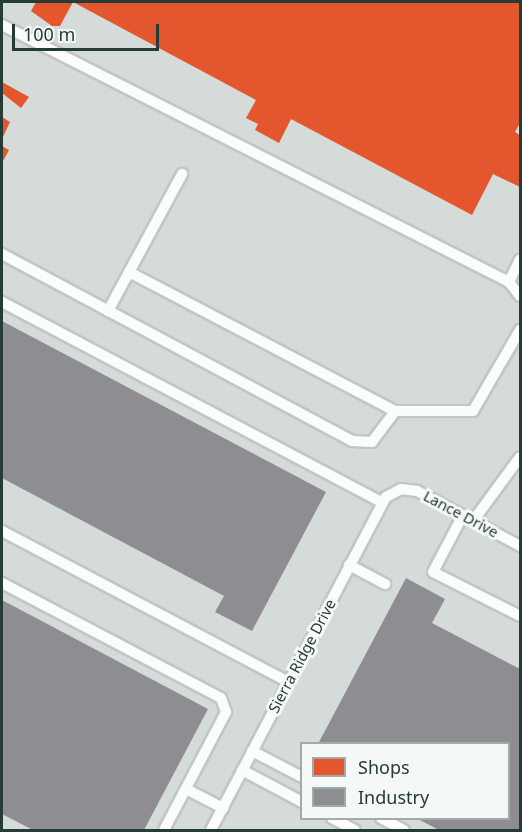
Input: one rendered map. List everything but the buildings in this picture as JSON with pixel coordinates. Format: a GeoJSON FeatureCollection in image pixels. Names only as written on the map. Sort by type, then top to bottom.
{"type":"FeatureCollection","features":[{"type":"Feature","properties":{"kind":"street"},"geometry":{"type":"LineString","coordinates":[[2,25],[508,282],[520,296]]}},
{"type":"Feature","properties":{"kind":"street"},"geometry":{"type":"LineString","coordinates":[[108,311],[182,174]]}},
{"type":"Feature","properties":{"kind":"street"},"geometry":{"type":"LineString","coordinates":[[2,254],[352,441],[372,442],[395,411]]}},
{"type":"Feature","properties":{"kind":"street"},"geometry":{"type":"LineString","coordinates":[[508,282],[520,259]]}},
{"type":"Feature","properties":{"kind":"street"},"geometry":{"type":"LineString","coordinates":[[129,272],[395,411],[473,411],[520,330]]}},
{"type":"Feature","properties":{"kind":"street"},"geometry":{"type":"LineString","coordinates":[[2,302],[382,502]]}},
{"type":"Feature","properties":{"kind":"street"},"geometry":{"type":"LineString","coordinates":[[520,457],[468,518],[433,572],[520,616]]}},
{"type":"Feature","properties":{"kind":"street","name":"Sierra Ridge Drive"},"geometry":{"type":"LineString","coordinates":[[211,831],[382,502],[401,489]]}},
{"type":"Feature","properties":{"kind":"street","name":"Lance Drive"},"geometry":{"type":"LineString","coordinates":[[401,489],[417,490],[520,546]]}},
{"type":"Feature","properties":{"kind":"street"},"geometry":{"type":"LineString","coordinates":[[2,531],[288,682]]}},
{"type":"Feature","properties":{"kind":"street"},"geometry":{"type":"LineString","coordinates":[[349,565],[385,584]]}},
{"type":"Feature","properties":{"kind":"street"},"geometry":{"type":"LineString","coordinates":[[2,583],[221,698],[226,712],[164,831]]}},
{"type":"Feature","properties":{"kind":"street"},"geometry":{"type":"LineString","coordinates":[[252,751],[300,776]]}},
{"type":"Feature","properties":{"kind":"street"},"geometry":{"type":"LineString","coordinates":[[242,770],[300,801]]}},
{"type":"Feature","properties":{"kind":"street"},"geometry":{"type":"LineString","coordinates":[[186,789],[223,808]]}},
{"type":"Feature","properties":{"kind":"street"},"geometry":{"type":"LineString","coordinates":[[334,820],[355,831]]}},
{"type":"Feature","properties":{"kind":"street"},"geometry":{"type":"LineString","coordinates":[[383,820],[404,831]]}},
{"type":"Feature","properties":{"kind":"shaded area"},"geometry":{"type":"Polygon","coordinates":[[[2,2],[520,2],[520,830],[2,830],[2,2]]]}}]}
